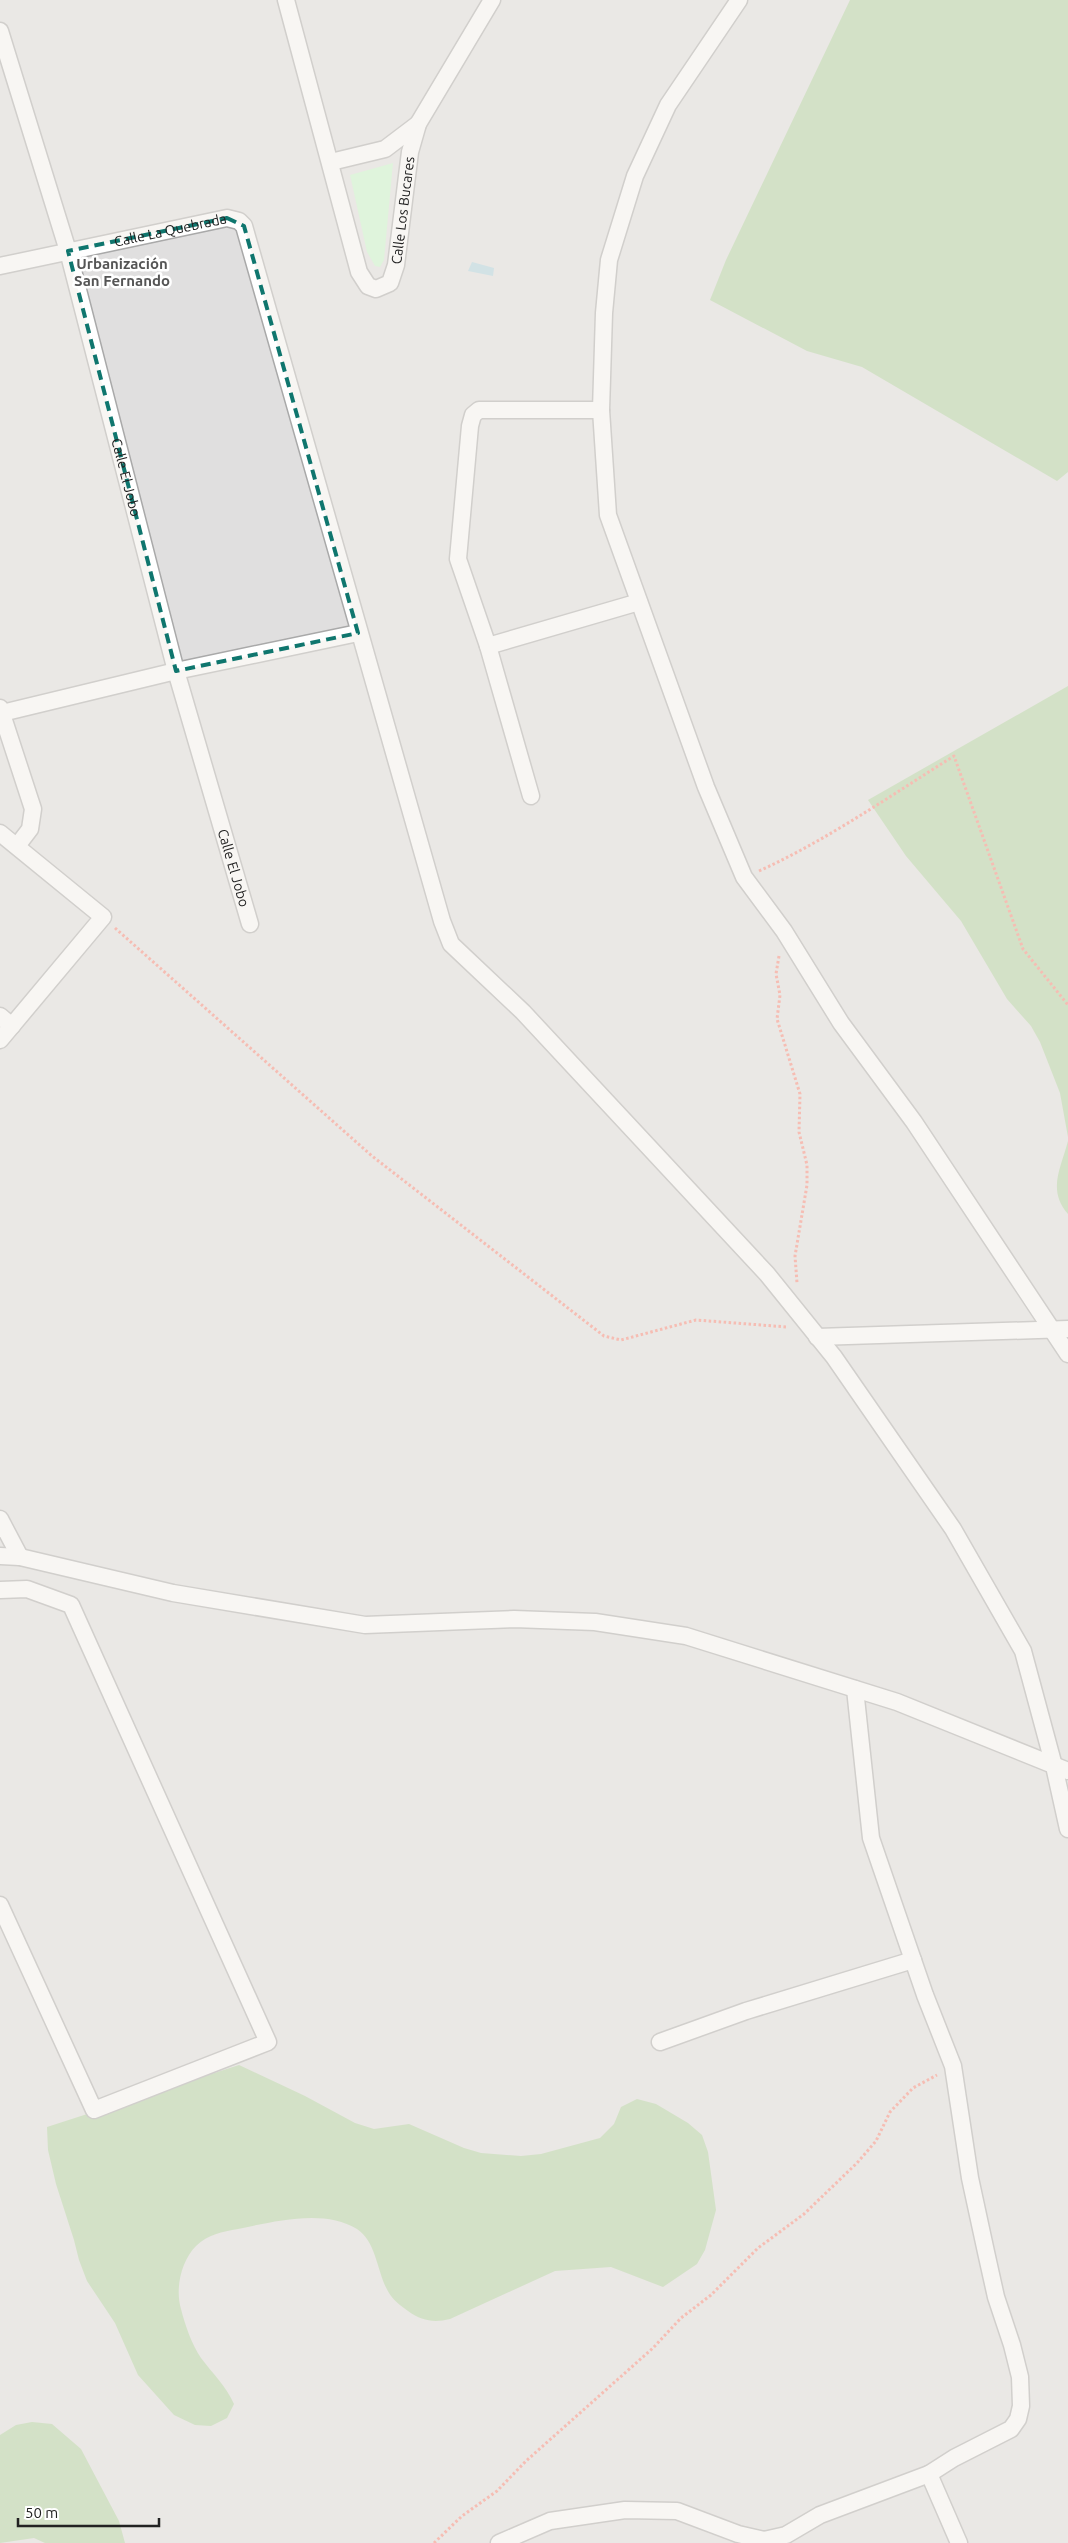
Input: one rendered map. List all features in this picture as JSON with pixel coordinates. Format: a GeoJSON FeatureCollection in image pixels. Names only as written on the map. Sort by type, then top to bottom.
{"type":"FeatureCollection","features":[{"type":"Feature","properties":{"kind":"street"},"geometry":{"type":"LineString","coordinates":[[286,0],[331,162]]}},
{"type":"Feature","properties":{"kind":"street","name":"Calle Los Bucares"},"geometry":{"type":"LineString","coordinates":[[418,124],[385,148],[331,162],[359,272],[368,286],[376,289],[390,283],[396,265],[410,152],[418,124],[492,0]]}},
{"type":"Feature","properties":{"kind":"street"},"geometry":{"type":"LineString","coordinates":[[739,0],[668,105],[635,176],[608,260],[604,313],[602,410],[608,516],[706,787],[744,878],[784,931],[841,1022],[914,1122],[1068,1354]]}},
{"type":"Feature","properties":{"kind":"street","name":"Calle El Jobo"},"geometry":{"type":"LineString","coordinates":[[0,31],[68,251],[176,671],[250,924]]}},
{"type":"Feature","properties":{"kind":"street","name":"Calle La Quebrada"},"geometry":{"type":"LineString","coordinates":[[0,266],[226,218],[239,221],[247,231],[358,633]]}},
{"type":"Feature","properties":{"kind":"street"},"geometry":{"type":"LineString","coordinates":[[531,796],[488,646],[458,559],[470,426],[474,415],[479,410],[602,410]]}},
{"type":"Feature","properties":{"kind":"street"},"geometry":{"type":"LineString","coordinates":[[488,646],[639,602]]}},
{"type":"Feature","properties":{"kind":"street"},"geometry":{"type":"LineString","coordinates":[[17,846],[30,829],[33,809],[0,711],[176,671],[326,642],[358,633],[442,920],[451,944],[523,1012],[767,1274],[834,1357],[952,1529],[1022,1651],[1061,1768],[1068,1829]]}},
{"type":"Feature","properties":{"kind":"street"},"geometry":{"type":"LineString","coordinates":[[0,833],[103,917],[6,1021],[0,1040]]}},
{"type":"Feature","properties":{"kind":"street"},"geometry":{"type":"LineString","coordinates":[[813,1333],[1051,1331],[1068,1329]]}},
{"type":"Feature","properties":{"kind":"street"},"geometry":{"type":"LineString","coordinates":[[0,1520],[20,1557]]}},
{"type":"Feature","properties":{"kind":"street"},"geometry":{"type":"LineString","coordinates":[[0,1556],[20,1557],[173,1593],[365,1625],[514,1619],[595,1622],[686,1636],[897,1702],[1061,1768]]}},
{"type":"Feature","properties":{"kind":"street"},"geometry":{"type":"LineString","coordinates":[[0,1590],[27,1589],[71,1605],[268,2042],[94,2110],[0,1905]]}},
{"type":"Feature","properties":{"kind":"street"},"geometry":{"type":"LineString","coordinates":[[499,2543],[550,2521],[625,2510],[677,2511],[738,2534],[764,2540],[786,2536],[820,2515],[929,2474],[1011,2429],[1018,2419],[1021,2406],[1020,2376],[996,2297],[970,2178],[953,2066],[913,1960],[871,1838],[855,1689]]}},
{"type":"Feature","properties":{"kind":"street"},"geometry":{"type":"LineString","coordinates":[[660,2042],[746,2010],[913,1960]]}},
{"type":"Feature","properties":{"kind":"street"},"geometry":{"type":"LineString","coordinates":[[929,2474],[959,2543]]}},
{"type":"Feature","properties":{"kind":"path"},"geometry":{"type":"LineString","coordinates":[[744,878],[782,861],[853,820],[954,756],[1023,950],[1068,1005]]}},
{"type":"Feature","properties":{"kind":"path"},"geometry":{"type":"LineString","coordinates":[[103,917],[372,1156],[604,1336],[621,1340],[696,1320],[813,1333]]}},
{"type":"Feature","properties":{"kind":"path"},"geometry":{"type":"LineString","coordinates":[[784,931],[776,974],[780,995],[777,1019],[800,1094],[799,1132],[807,1165],[806,1193],[795,1256],[798,1291]]}},
{"type":"Feature","properties":{"kind":"path"},"geometry":{"type":"LineString","coordinates":[[434,2543],[462,2516],[497,2490],[526,2461],[653,2348],[681,2318],[711,2295],[758,2248],[804,2214],[857,2163],[876,2141],[890,2112],[913,2088],[953,2066]]}},
{"type":"Feature","properties":{"kind":"highlighted area"},"geometry":{"type":"Polygon","coordinates":[[[227,218],[244,226],[358,633],[176,671],[68,251],[227,218]]]}},
{"type":"Feature","properties":{"kind":"shaded area"},"geometry":{"type":"Polygon","coordinates":[[[0,0],[1068,0],[1068,2543],[0,2543],[0,0]]]}},
{"type":"Feature","properties":{"kind":"green space"},"geometry":{"type":"Polygon","coordinates":[[[850,0],[1068,0],[1068,472],[1057,481],[862,367],[807,351],[710,300],[726,260],[850,0]]]}},
{"type":"Feature","properties":{"kind":"green space"},"geometry":{"type":"Polygon","coordinates":[[[393,163],[384,260],[380,267],[375,266],[367,252],[350,175],[393,163]]]}},
{"type":"Feature","properties":{"kind":"green space"},"geometry":{"type":"Polygon","coordinates":[[[1068,686],[1068,1137],[1060,1093],[1040,1042],[1031,1026],[1007,999],[961,921],[906,856],[868,800],[1068,686]]]}},
{"type":"Feature","properties":{"kind":"green space"},"geometry":{"type":"Polygon","coordinates":[[[1068,1141],[1068,1214],[1058,1196],[1057,1187],[1059,1170],[1068,1141]]]}},
{"type":"Feature","properties":{"kind":"green space"},"geometry":{"type":"Polygon","coordinates":[[[239,2065],[305,2096],[355,2123],[374,2129],[409,2124],[464,2148],[481,2153],[521,2156],[541,2154],[600,2138],[614,2124],[621,2107],[637,2099],[656,2104],[688,2123],[702,2135],[708,2152],[716,2210],[705,2250],[697,2264],[663,2287],[611,2267],[555,2271],[450,2319],[433,2321],[413,2314],[393,2298],[385,2285],[369,2242],[357,2229],[344,2223],[329,2219],[298,2218],[216,2234],[196,2246],[186,2259],[179,2284],[179,2301],[195,2347],[234,2404],[227,2418],[211,2426],[195,2425],[174,2415],[138,2375],[115,2323],[87,2281],[56,2184],[48,2150],[47,2127],[239,2065]]]}},
{"type":"Feature","properties":{"kind":"green space"},"geometry":{"type":"Polygon","coordinates":[[[32,2422],[52,2424],[81,2449],[119,2521],[125,2543],[45,2543],[34,2538],[0,2543],[0,2435],[16,2425],[32,2422]]]}},
{"type":"Feature","properties":{"kind":"water"},"geometry":{"type":"Polygon","coordinates":[[[472,262],[494,268],[493,276],[468,271],[472,262]]]}},
{"type":"Feature","properties":{"kind":"district","name":"Urbanización San Fernando"},"geometry":{"type":"Point","coordinates":[122,272]}}]}
